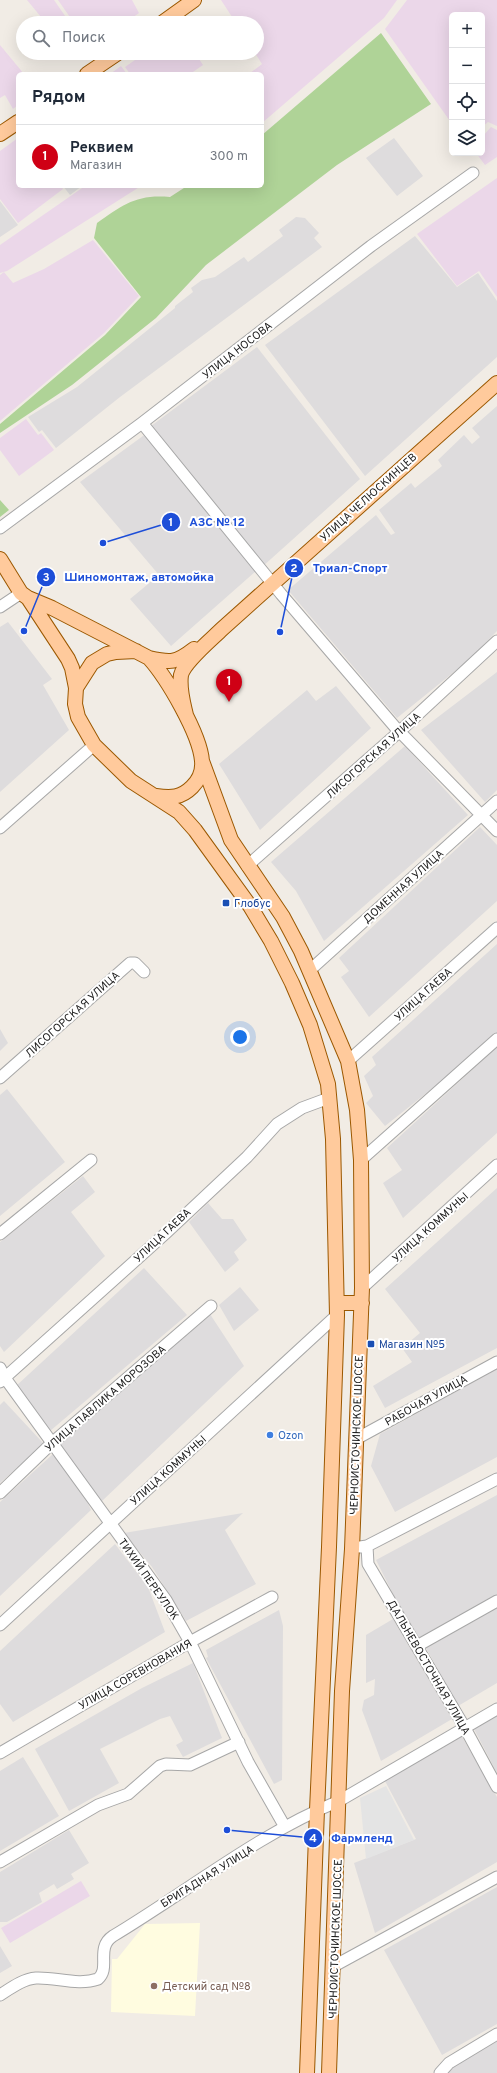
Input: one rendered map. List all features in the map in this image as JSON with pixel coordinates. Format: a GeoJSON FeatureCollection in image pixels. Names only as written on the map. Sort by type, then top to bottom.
{"type":"FeatureCollection","features":[{"type":"Feature","properties":{"kind":"main road"},"geometry":{"type":"LineString","coordinates":[[172,16],[194,0]]}},
{"type":"Feature","properties":{"kind":"main road"},"geometry":{"type":"LineString","coordinates":[[90,72],[108,60]]}},
{"type":"Feature","properties":{"kind":"main road"},"geometry":{"type":"LineString","coordinates":[[0,134],[16,123]]}},
{"type":"Feature","properties":{"kind":"main road","name":"УЛИЦА ЧЕЛЮСКИНЦЕВ"},"geometry":{"type":"LineString","coordinates":[[186,715],[181,691],[182,674],[188,664],[222,629],[272,583],[497,383]]}},
{"type":"Feature","properties":{"kind":"main road"},"geometry":{"type":"LineString","coordinates":[[0,559],[24,595],[68,659],[72,668],[76,688],[75,704],[78,717],[94,745],[131,781],[152,796],[170,798],[180,796],[188,791],[201,773],[202,761],[186,715],[160,670],[149,658],[24,595]]}},
{"type":"Feature","properties":{"kind":"main road","name":"УЛИЦА ЧЕЛЮСКИНЦЕВ"},"geometry":{"type":"LineString","coordinates":[[149,658],[169,663],[181,659],[222,629]]}},
{"type":"Feature","properties":{"kind":"main road"},"geometry":{"type":"LineString","coordinates":[[76,688],[86,671],[99,658],[116,652],[136,652]]}},
{"type":"Feature","properties":{"kind":"main road","name":"ЧЕРНОИСТОЧИНСКОЕ ШОССЕ"},"geometry":{"type":"LineString","coordinates":[[202,761],[231,840],[247,866],[283,917],[301,951],[348,1061],[357,1110],[361,1160],[362,1303],[352,1549],[342,1691],[330,2073]]}},
{"type":"Feature","properties":{"kind":"main road","name":"ЧЕРНОИСТОЧИНСКОЕ ШОССЕ"},"geometry":{"type":"LineString","coordinates":[[152,796],[179,812],[195,830],[263,926],[292,983],[310,1025],[324,1068],[329,1098],[334,1147],[337,1309],[330,1547],[317,1810],[307,2073]]}},
{"type":"Feature","properties":{"kind":"main road"},"geometry":{"type":"LineString","coordinates":[[337,1309],[362,1303]]}},
{"type":"Feature","properties":{"kind":"street","name":"УЛИЦА НОСОВА"},"geometry":{"type":"LineString","coordinates":[[0,528],[142,423],[371,246],[473,173]]}},
{"type":"Feature","properties":{"kind":"street"},"geometry":{"type":"LineString","coordinates":[[142,423],[272,583],[395,727],[483,814],[497,831]]}},
{"type":"Feature","properties":{"kind":"street"},"geometry":{"type":"LineString","coordinates":[[0,607],[24,595]]}},
{"type":"Feature","properties":{"kind":"street","name":"ЛИСОГОРСКАЯ УЛИЦА"},"geometry":{"type":"LineString","coordinates":[[247,866],[400,731],[497,641]]}},
{"type":"Feature","properties":{"kind":"street"},"geometry":{"type":"LineString","coordinates":[[0,828],[94,745]]}},
{"type":"Feature","properties":{"kind":"street","name":"ДОМЕННАЯ УЛИЦА"},"geometry":{"type":"LineString","coordinates":[[309,971],[497,801]]}},
{"type":"Feature","properties":{"kind":"street","name":"УЛИЦА ГАЕВА"},"geometry":{"type":"LineString","coordinates":[[348,1061],[497,928]]}},
{"type":"Feature","properties":{"kind":"street","name":"ЛИСОГОРСКАЯ УЛИЦА"},"geometry":{"type":"LineString","coordinates":[[0,1078],[130,963],[135,963],[144,972]]}},
{"type":"Feature","properties":{"kind":"street"},"geometry":{"type":"LineString","coordinates":[[361,1160],[497,1039]]}},
{"type":"Feature","properties":{"kind":"street","name":"УЛИЦА ГАЕВА"},"geometry":{"type":"LineString","coordinates":[[3,1380],[229,1173],[277,1124],[302,1108],[329,1098]]}},
{"type":"Feature","properties":{"kind":"street"},"geometry":{"type":"LineString","coordinates":[[0,1234],[91,1160]]}},
{"type":"Feature","properties":{"kind":"street","name":"УЛИЦА КОММУНЫ"},"geometry":{"type":"LineString","coordinates":[[362,1288],[497,1165]]}},
{"type":"Feature","properties":{"kind":"street","name":"УЛИЦА ПАВЛИКА МОРОЗОВА"},"geometry":{"type":"LineString","coordinates":[[0,1493],[52,1443],[211,1306]]}},
{"type":"Feature","properties":{"kind":"street","name":"УЛИЦА КОММУНЫ"},"geometry":{"type":"LineString","coordinates":[[0,1625],[337,1309]]}},
{"type":"Feature","properties":{"kind":"street","name":"РАБОЧАЯ УЛИЦА"},"geometry":{"type":"LineString","coordinates":[[356,1439],[497,1362]]}},
{"type":"Feature","properties":{"kind":"street","name":"ТИХИЙ ПЕРЕУЛОК"},"geometry":{"type":"LineString","coordinates":[[0,1368],[3,1380],[52,1443],[166,1600],[190,1642],[239,1742],[285,1827]]}},
{"type":"Feature","properties":{"kind":"street"},"geometry":{"type":"LineString","coordinates":[[352,1549],[367,1546],[497,1479]]}},
{"type":"Feature","properties":{"kind":"street","name":"ДАЛЬНЕВОСТОЧНАЯ УЛИЦА"},"geometry":{"type":"LineString","coordinates":[[367,1546],[368,1564],[465,1728],[497,1787]]}},
{"type":"Feature","properties":{"kind":"street","name":"УЛИЦА СОРЕВНОВАНИЯ"},"geometry":{"type":"LineString","coordinates":[[0,1753],[190,1642],[272,1597]]}},
{"type":"Feature","properties":{"kind":"street"},"geometry":{"type":"LineString","coordinates":[[417,1646],[497,1602]]}},
{"type":"Feature","properties":{"kind":"street","name":"БРИГАДНАЯ УЛИЦА"},"geometry":{"type":"LineString","coordinates":[[0,1995],[21,1982],[37,1978],[84,1981],[98,1979],[102,1975],[103,1948],[109,1939],[285,1827],[317,1810],[339,1801],[497,1709]]}},
{"type":"Feature","properties":{"kind":"street"},"geometry":{"type":"LineString","coordinates":[[0,1862],[98,1804],[128,1794],[160,1766],[166,1764],[190,1765],[239,1742]]}},
{"type":"Feature","properties":{"kind":"street"},"geometry":{"type":"LineString","coordinates":[[334,1966],[497,1877]]}},
{"type":"Feature","properties":{"kind":"street"},"geometry":{"type":"LineString","coordinates":[[440,2073],[449,2063],[497,2034]]}},
{"type":"Feature","properties":{"kind":"shaded area"},"geometry":{"type":"Polygon","coordinates":[[[27,0],[54,0],[65,16],[40,16],[27,0]]]}},
{"type":"Feature","properties":{"kind":"shaded area"},"geometry":{"type":"Polygon","coordinates":[[[58,0],[132,0],[139,13],[135,16],[69,16],[58,0]]]}},
{"type":"Feature","properties":{"kind":"shaded area"},"geometry":{"type":"Polygon","coordinates":[[[221,0],[397,0],[384,18],[264,121],[264,72],[252,72],[262,64],[259,60],[264,60],[264,16],[231,16],[221,0]]]}},
{"type":"Feature","properties":{"kind":"shaded area"},"geometry":{"type":"Polygon","coordinates":[[[407,0],[497,0],[497,126],[488,122],[485,124],[485,12],[449,12],[449,120],[385,29],[407,0]]]}},
{"type":"Feature","properties":{"kind":"shaded area"},"geometry":{"type":"Polygon","coordinates":[[[0,45],[22,72],[16,72],[16,107],[13,109],[5,95],[0,98],[0,45]]]}},
{"type":"Feature","properties":{"kind":"shaded area"},"geometry":{"type":"Polygon","coordinates":[[[135,60],[200,60],[203,65],[193,72],[129,72],[125,67],[135,60]]]}},
{"type":"Feature","properties":{"kind":"shaded area"},"geometry":{"type":"Polygon","coordinates":[[[121,66],[126,72],[113,72],[121,66]]]}},
{"type":"Feature","properties":{"kind":"shaded area"},"geometry":{"type":"Polygon","coordinates":[[[491,127],[497,130],[497,157],[485,165],[478,156],[485,156],[485,134],[491,127]]]}},
{"type":"Feature","properties":{"kind":"shaded area"},"geometry":{"type":"Polygon","coordinates":[[[394,138],[423,176],[397,196],[366,158],[394,138]]]}},
{"type":"Feature","properties":{"kind":"shaded area"},"geometry":{"type":"Polygon","coordinates":[[[16,139],[16,188],[63,189],[18,223],[0,199],[0,151],[16,139]]]}},
{"type":"Feature","properties":{"kind":"shaded area"},"geometry":{"type":"Polygon","coordinates":[[[497,178],[497,297],[479,271],[457,286],[417,234],[497,178]]]}},
{"type":"Feature","properties":{"kind":"shaded area"},"geometry":{"type":"Polygon","coordinates":[[[65,188],[79,188],[70,195],[65,188]]]}},
{"type":"Feature","properties":{"kind":"shaded area"},"geometry":{"type":"Polygon","coordinates":[[[82,188],[138,188],[7,271],[0,273],[0,245],[82,188]]]}},
{"type":"Feature","properties":{"kind":"shaded area"},"geometry":{"type":"Polygon","coordinates":[[[0,201],[18,225],[0,237],[0,201]]]}},
{"type":"Feature","properties":{"kind":"shaded area"},"geometry":{"type":"Polygon","coordinates":[[[296,217],[305,218],[319,233],[314,238],[322,247],[120,397],[56,448],[42,430],[39,432],[28,417],[77,387],[175,308],[175,306],[193,292],[191,288],[202,280],[215,277],[244,257],[248,262],[283,236],[279,230],[296,217]]]}},
{"type":"Feature","properties":{"kind":"shaded area"},"geometry":{"type":"Polygon","coordinates":[[[415,236],[457,287],[478,273],[497,301],[497,357],[365,476],[265,345],[415,236]]]}},
{"type":"Feature","properties":{"kind":"shaded area"},"geometry":{"type":"Polygon","coordinates":[[[93,240],[139,296],[104,333],[0,421],[0,275],[4,272],[13,283],[44,269],[93,240]]]}},
{"type":"Feature","properties":{"kind":"shaded area"},"geometry":{"type":"Polygon","coordinates":[[[257,347],[360,479],[262,567],[151,426],[257,347]]]}},
{"type":"Feature","properties":{"kind":"shaded area"},"geometry":{"type":"Polygon","coordinates":[[[497,406],[497,631],[470,659],[397,718],[288,590],[376,515],[391,535],[395,533],[379,510],[411,483],[415,488],[442,466],[438,460],[464,435],[472,444],[480,437],[472,428],[497,406]]]}},
{"type":"Feature","properties":{"kind":"shaded area"},"geometry":{"type":"Polygon","coordinates":[[[26,419],[38,435],[41,433],[54,450],[19,476],[0,450],[0,438],[26,419]]]}},
{"type":"Feature","properties":{"kind":"shaded area"},"geometry":{"type":"Polygon","coordinates":[[[147,433],[256,571],[171,646],[130,599],[159,575],[80,482],[147,433]]]}},
{"type":"Feature","properties":{"kind":"shaded area"},"geometry":{"type":"Polygon","coordinates":[[[8,622],[52,679],[43,685],[69,730],[0,792],[0,627],[8,622]]]}},
{"type":"Feature","properties":{"kind":"shaded area"},"geometry":{"type":"Polygon","coordinates":[[[497,672],[497,790],[485,802],[421,730],[497,672]]]}},
{"type":"Feature","properties":{"kind":"shaded area"},"geometry":{"type":"Polygon","coordinates":[[[336,686],[371,728],[260,830],[219,764],[307,690],[316,701],[336,686]]]}},
{"type":"Feature","properties":{"kind":"shaded area"},"geometry":{"type":"Polygon","coordinates":[[[405,746],[468,815],[324,941],[296,891],[271,862],[405,746]]]}},
{"type":"Feature","properties":{"kind":"shaded area"},"geometry":{"type":"Polygon","coordinates":[[[480,827],[497,845],[497,901],[369,1017],[341,977],[349,971],[339,958],[480,827]]]}},
{"type":"Feature","properties":{"kind":"shaded area"},"geometry":{"type":"Polygon","coordinates":[[[497,944],[497,1037],[385,1126],[366,1103],[373,1096],[364,1076],[376,1065],[372,1057],[497,944]]]}},
{"type":"Feature","properties":{"kind":"shaded area"},"geometry":{"type":"Polygon","coordinates":[[[0,1029],[8,1043],[0,1051],[0,1029]]]}},
{"type":"Feature","properties":{"kind":"shaded area"},"geometry":{"type":"Polygon","coordinates":[[[497,1047],[497,1133],[403,1218],[383,1183],[402,1170],[387,1148],[497,1047]]]}},
{"type":"Feature","properties":{"kind":"shaded area"},"geometry":{"type":"Polygon","coordinates":[[[7,1089],[65,1162],[0,1216],[0,1095],[7,1089]]]}},
{"type":"Feature","properties":{"kind":"shaded area"},"geometry":{"type":"Polygon","coordinates":[[[83,1176],[95,1192],[71,1212],[105,1256],[4,1352],[0,1346],[0,1242],[83,1176]]]}},
{"type":"Feature","properties":{"kind":"shaded area"},"geometry":{"type":"Polygon","coordinates":[[[497,1188],[497,1348],[385,1408],[373,1386],[412,1362],[402,1348],[420,1333],[385,1289],[497,1188]]]}},
{"type":"Feature","properties":{"kind":"shaded area"},"geometry":{"type":"Polygon","coordinates":[[[208,1203],[222,1219],[233,1219],[247,1240],[234,1252],[239,1260],[225,1272],[189,1222],[208,1203]]]}},
{"type":"Feature","properties":{"kind":"shaded area"},"geometry":{"type":"Polygon","coordinates":[[[144,1268],[187,1315],[50,1431],[16,1386],[144,1268]]]}},
{"type":"Feature","properties":{"kind":"shaded area"},"geometry":{"type":"Polygon","coordinates":[[[240,1287],[259,1310],[234,1331],[219,1305],[240,1287]]]}},
{"type":"Feature","properties":{"kind":"shaded area"},"geometry":{"type":"Polygon","coordinates":[[[208,1311],[244,1366],[102,1501],[59,1445],[208,1311]]]}},
{"type":"Feature","properties":{"kind":"shaded area"},"geometry":{"type":"Polygon","coordinates":[[[497,1369],[497,1457],[395,1512],[371,1466],[380,1434],[497,1369]]]}},
{"type":"Feature","properties":{"kind":"shaded area"},"geometry":{"type":"Polygon","coordinates":[[[4,1401],[44,1444],[0,1483],[0,1405],[4,1401]]]}},
{"type":"Feature","properties":{"kind":"shaded area"},"geometry":{"type":"Polygon","coordinates":[[[53,1454],[84,1495],[91,1510],[0,1596],[0,1502],[53,1454]]]}},
{"type":"Feature","properties":{"kind":"shaded area"},"geometry":{"type":"Polygon","coordinates":[[[497,1495],[497,1595],[419,1638],[397,1602],[376,1560],[497,1495]]]}},
{"type":"Feature","properties":{"kind":"shaded area"},"geometry":{"type":"Polygon","coordinates":[[[243,1513],[225,1530],[256,1584],[186,1621],[152,1567],[124,1533],[243,1513]]]}},
{"type":"Feature","properties":{"kind":"shaded area"},"geometry":{"type":"Polygon","coordinates":[[[115,1544],[148,1587],[165,1632],[13,1722],[0,1704],[0,1651],[115,1544]]]}},
{"type":"Feature","properties":{"kind":"shaded area"},"geometry":{"type":"Polygon","coordinates":[[[497,1608],[497,1683],[458,1706],[426,1648],[497,1608]]]}},
{"type":"Feature","properties":{"kind":"shaded area"},"geometry":{"type":"Polygon","coordinates":[[[279,1610],[283,1626],[282,1780],[274,1784],[206,1658],[208,1657],[206,1650],[279,1610]]]}},
{"type":"Feature","properties":{"kind":"shaded area"},"geometry":{"type":"Polygon","coordinates":[[[393,1619],[452,1719],[381,1761],[362,1710],[364,1700],[374,1695],[375,1679],[366,1683],[366,1635],[393,1619]]]}},
{"type":"Feature","properties":{"kind":"shaded area"},"geometry":{"type":"Polygon","coordinates":[[[193,1663],[222,1738],[183,1757],[176,1745],[183,1741],[170,1716],[160,1719],[100,1749],[119,1783],[69,1811],[35,1749],[142,1688],[193,1663]]]}},
{"type":"Feature","properties":{"kind":"shaded area"},"geometry":{"type":"Polygon","coordinates":[[[497,1715],[497,1773],[474,1729],[497,1715]]]}},
{"type":"Feature","properties":{"kind":"shaded area"},"geometry":{"type":"Polygon","coordinates":[[[461,1735],[497,1797],[497,1862],[375,1933],[354,1863],[416,1839],[385,1781],[461,1735]]]}},
{"type":"Feature","properties":{"kind":"shaded area"},"geometry":{"type":"Polygon","coordinates":[[[23,1757],[59,1816],[0,1851],[0,1771],[23,1757]]]}},
{"type":"Feature","properties":{"kind":"shaded area"},"geometry":{"type":"Polygon","coordinates":[[[386,1786],[414,1840],[366,1859],[360,1798],[386,1786]]]}},
{"type":"Feature","properties":{"kind":"shaded area"},"geometry":{"type":"Polygon","coordinates":[[[69,1830],[89,1863],[71,1874],[74,1879],[57,1889],[54,1884],[39,1893],[42,1902],[7,1922],[0,1922],[0,1872],[69,1830]]]}},
{"type":"Feature","properties":{"kind":"shaded area"},"geometry":{"type":"Polygon","coordinates":[[[81,1881],[90,1896],[10,1943],[1,1928],[81,1881]]]}},
{"type":"Feature","properties":{"kind":"shaded area"},"geometry":{"type":"Polygon","coordinates":[[[497,1887],[497,2024],[442,2055],[384,1950],[497,1887]]]}},
{"type":"Feature","properties":{"kind":"shaded area","name":"Детский сад №8"},"geometry":{"type":"Polygon","coordinates":[[[200,1923],[195,2016],[111,2012],[112,1959],[117,1959],[145,1924],[200,1923]]]}},
{"type":"Feature","properties":{"kind":"shaded area"},"geometry":{"type":"Polygon","coordinates":[[[0,1946],[12,1966],[0,1973],[0,1946]]]}},
{"type":"Feature","properties":{"kind":"shaded area"},"geometry":{"type":"Polygon","coordinates":[[[497,2041],[497,2073],[445,2073],[446,2071],[497,2041]]]}},
{"type":"Feature","properties":{"kind":"green space"},"geometry":{"type":"Polygon","coordinates":[[[381,33],[431,104],[337,165],[206,265],[156,318],[72,385],[0,433],[0,424],[105,335],[141,297],[94,238],[97,223],[130,202],[148,197],[170,197],[184,188],[264,188],[264,133],[381,33]]]}},
{"type":"Feature","properties":{"kind":"green space"},"geometry":{"type":"Polygon","coordinates":[[[0,500],[9,510],[0,517],[0,500]]]}},
{"type":"Feature","properties":{"kind":"place","name":"АЗС № 12"},"geometry":{"type":"Point","coordinates":[103,543]}},
{"type":"Feature","properties":{"kind":"place","name":"Шиномонтаж, автомойка"},"geometry":{"type":"Point","coordinates":[24,631]}},
{"type":"Feature","properties":{"kind":"place","name":"Триал-Спорт"},"geometry":{"type":"Point","coordinates":[280,632]}},
{"type":"Feature","properties":{"kind":"place","name":"Реквием"},"geometry":{"type":"Point","coordinates":[229,702]}},
{"type":"Feature","properties":{"kind":"place","name":"Глобус"},"geometry":{"type":"Point","coordinates":[226,903]}},
{"type":"Feature","properties":{"kind":"place","name":"Магазин №5"},"geometry":{"type":"Point","coordinates":[371,1344]}},
{"type":"Feature","properties":{"kind":"place","name":"Ozon"},"geometry":{"type":"Point","coordinates":[270,1435]}},
{"type":"Feature","properties":{"kind":"place","name":"Фармленд"},"geometry":{"type":"Point","coordinates":[227,1830]}},
{"type":"Feature","properties":{"kind":"place","name":"Детский сад №8"},"geometry":{"type":"Point","coordinates":[154,1986]}}]}
